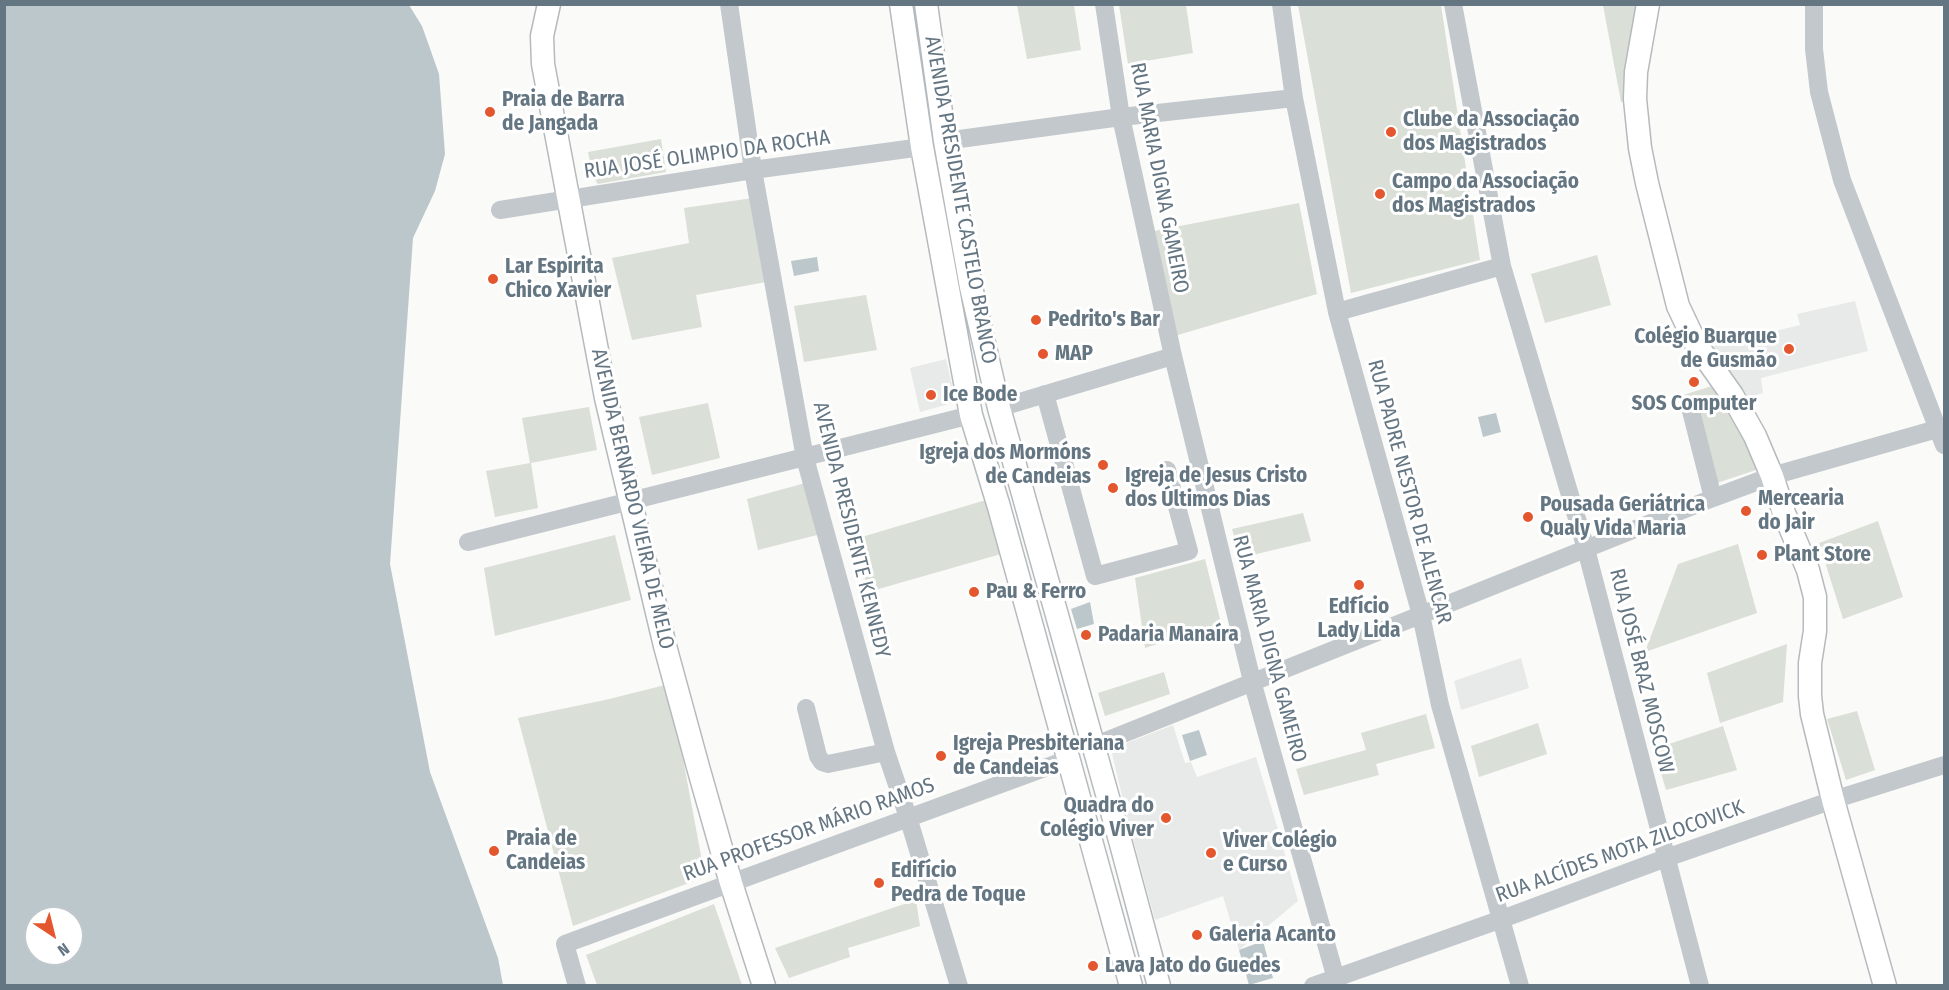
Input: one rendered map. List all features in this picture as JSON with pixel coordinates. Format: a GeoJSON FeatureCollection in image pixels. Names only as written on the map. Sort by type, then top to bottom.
{"type":"FeatureCollection","features":[{"type":"Feature","properties":{"kind":"main road","name":"AVENIDA BERNARDO VIEIRA DE MELO"},"geometry":{"type":"LineString","coordinates":[[549,4],[542,36],[543,64],[606,398],[671,668],[731,883],[764,986]]}},
{"type":"Feature","properties":{"kind":"main road","name":"AVENIDA PRESIDENTE CASTELO BRANCO"},"geometry":{"type":"LineString","coordinates":[[901,4],[922,147],[971,415],[999,507],[1022,598],[1131,986]]}},
{"type":"Feature","properties":{"kind":"main road","name":"AVENIDA PRESIDENTE CASTELO BRANCO"},"geometry":{"type":"LineString","coordinates":[[926,4],[945,141],[971,287],[999,408],[1159,986]]}},
{"type":"Feature","properties":{"kind":"main road"},"geometry":{"type":"LineString","coordinates":[[1648,4],[1636,72],[1636,123],[1647,183],[1678,306],[1696,344],[1744,415],[1772,476],[1784,513],[1808,570],[1815,597],[1810,696],[1833,800],[1885,986]]}},
{"type":"Feature","properties":{"kind":"main road"},"geometry":{"type":"LineString","coordinates":[[1022,598],[1049,591]]}},
{"type":"Feature","properties":{"kind":"street","name":"AVENIDA PRESIDENTE KENNEDY"},"geometry":{"type":"LineString","coordinates":[[729,4],[753,170],[805,458],[886,752],[909,817],[959,986]]}},
{"type":"Feature","properties":{"kind":"street","name":"RUA MARIA DIGNA GAMEIRO"},"geometry":{"type":"LineString","coordinates":[[1104,4],[1121,117],[1173,356],[1252,681],[1337,982]]}},
{"type":"Feature","properties":{"kind":"street","name":"RUA PADRE NESTOR DE ALENCAR"},"geometry":{"type":"LineString","coordinates":[[1281,4],[1294,98],[1337,312],[1420,615],[1440,705],[1520,986]]}},
{"type":"Feature","properties":{"kind":"street","name":"RUA JOSÉ BRAZ MOSCOW"},"geometry":{"type":"LineString","coordinates":[[1453,4],[1502,266],[1586,549],[1700,986]]}},
{"type":"Feature","properties":{"kind":"street"},"geometry":{"type":"LineString","coordinates":[[1093,746],[1772,476],[1943,434],[1842,180],[1818,92],[1814,49],[1814,4]]}},
{"type":"Feature","properties":{"kind":"street"},"geometry":{"type":"LineString","coordinates":[[945,141],[1121,117],[1294,98]]}},
{"type":"Feature","properties":{"kind":"street","name":"RUA JOSÉ OLIMPIO DA ROCHA"},"geometry":{"type":"LineString","coordinates":[[500,210],[753,170],[922,147]]}},
{"type":"Feature","properties":{"kind":"street"},"geometry":{"type":"LineString","coordinates":[[1337,312],[1502,266]]}},
{"type":"Feature","properties":{"kind":"street"},"geometry":{"type":"LineString","coordinates":[[999,408],[1173,356]]}},
{"type":"Feature","properties":{"kind":"street"},"geometry":{"type":"LineString","coordinates":[[1045,394],[1095,576],[1189,551],[1167,470]]}},
{"type":"Feature","properties":{"kind":"street"},"geometry":{"type":"LineString","coordinates":[[1690,407],[1713,498]]}},
{"type":"Feature","properties":{"kind":"street"},"geometry":{"type":"LineString","coordinates":[[468,542],[971,415]]}},
{"type":"Feature","properties":{"kind":"street"},"geometry":{"type":"LineString","coordinates":[[806,708],[818,756],[822,762],[828,764],[886,752]]}},
{"type":"Feature","properties":{"kind":"street","name":"RUA PROFESSOR MÁRIO RAMOS"},"geometry":{"type":"LineString","coordinates":[[578,986],[565,944],[1069,759]]}},
{"type":"Feature","properties":{"kind":"street","name":"RUA ALCÍDES MOTA ZILOCOVICK"},"geometry":{"type":"LineString","coordinates":[[1313,986],[1337,982],[1666,858],[1833,800],[1944,765]]}},
{"type":"Feature","properties":{"kind":"shaded area"},"geometry":{"type":"Polygon","coordinates":[[[5,4],[409,5],[422,26],[439,74],[445,154],[435,191],[413,238],[390,564],[430,772],[498,958],[503,985],[5,985],[5,4]]]}},
{"type":"Feature","properties":{"kind":"shaded area"},"geometry":{"type":"Polygon","coordinates":[[[1017,5],[1074,5],[1081,50],[1027,59],[1017,5]]]}},
{"type":"Feature","properties":{"kind":"shaded area"},"geometry":{"type":"Polygon","coordinates":[[[1119,5],[1186,5],[1193,53],[1128,64],[1119,5]]]}},
{"type":"Feature","properties":{"kind":"shaded area","name":"Clube da Associação dos Magistrados"},"geometry":{"type":"Polygon","coordinates":[[[1298,5],[1441,5],[1480,260],[1351,293],[1298,5]]]}},
{"type":"Feature","properties":{"kind":"shaded area"},"geometry":{"type":"Polygon","coordinates":[[[1603,5],[1650,5],[1632,98],[1621,102],[1603,5]]]}},
{"type":"Feature","properties":{"kind":"shaded area"},"geometry":{"type":"Polygon","coordinates":[[[661,139],[666,172],[598,184],[593,177],[588,152],[661,139]]]}},
{"type":"Feature","properties":{"kind":"shaded area"},"geometry":{"type":"Polygon","coordinates":[[[753,198],[766,282],[696,295],[702,327],[632,340],[612,258],[689,243],[684,208],[753,198]]]}},
{"type":"Feature","properties":{"kind":"shaded area"},"geometry":{"type":"Polygon","coordinates":[[[1299,203],[1317,294],[1171,337],[1154,231],[1299,203]]]}},
{"type":"Feature","properties":{"kind":"shaded area"},"geometry":{"type":"Polygon","coordinates":[[[1597,255],[1611,305],[1545,323],[1531,274],[1597,255]]]}},
{"type":"Feature","properties":{"kind":"shaded area"},"geometry":{"type":"Polygon","coordinates":[[[817,257],[819,271],[794,276],[791,261],[817,257]]]}},
{"type":"Feature","properties":{"kind":"shaded area"},"geometry":{"type":"Polygon","coordinates":[[[866,295],[877,350],[804,362],[794,306],[866,295]]]}},
{"type":"Feature","properties":{"kind":"shaded area","name":"Colégio Buarque de Gusmão"},"geometry":{"type":"Polygon","coordinates":[[[1855,301],[1868,351],[1761,378],[1763,393],[1743,399],[1709,347],[1800,325],[1797,314],[1855,301]]]}},
{"type":"Feature","properties":{"kind":"shaded area"},"geometry":{"type":"Polygon","coordinates":[[[946,359],[956,402],[920,412],[910,368],[946,359]]]}},
{"type":"Feature","properties":{"kind":"shaded area"},"geometry":{"type":"Polygon","coordinates":[[[1715,385],[1728,401],[1759,469],[1708,486],[1680,396],[1715,385]]]}},
{"type":"Feature","properties":{"kind":"shaded area"},"geometry":{"type":"Polygon","coordinates":[[[708,403],[720,458],[652,475],[639,417],[708,403]]]}},
{"type":"Feature","properties":{"kind":"shaded area"},"geometry":{"type":"Polygon","coordinates":[[[589,407],[597,450],[531,463],[538,508],[495,517],[486,471],[530,463],[522,418],[589,407]]]}},
{"type":"Feature","properties":{"kind":"shaded area"},"geometry":{"type":"Polygon","coordinates":[[[1496,413],[1501,432],[1483,437],[1478,417],[1496,413]]]}},
{"type":"Feature","properties":{"kind":"shaded area"},"geometry":{"type":"Polygon","coordinates":[[[809,482],[821,534],[758,550],[747,499],[809,482]]]}},
{"type":"Feature","properties":{"kind":"shaded area"},"geometry":{"type":"Polygon","coordinates":[[[986,500],[1001,554],[868,592],[855,539],[986,500]]]}},
{"type":"Feature","properties":{"kind":"shaded area"},"geometry":{"type":"Polygon","coordinates":[[[1303,513],[1311,541],[1240,558],[1232,529],[1303,513]]]}},
{"type":"Feature","properties":{"kind":"shaded area"},"geometry":{"type":"Polygon","coordinates":[[[1878,521],[1903,597],[1843,619],[1819,543],[1878,521]]]}},
{"type":"Feature","properties":{"kind":"shaded area"},"geometry":{"type":"Polygon","coordinates":[[[615,535],[631,600],[495,636],[484,568],[615,535]]]}},
{"type":"Feature","properties":{"kind":"shaded area"},"geometry":{"type":"Polygon","coordinates":[[[1738,544],[1757,613],[1645,652],[1678,564],[1738,544]]]}},
{"type":"Feature","properties":{"kind":"shaded area"},"geometry":{"type":"Polygon","coordinates":[[[1205,559],[1221,623],[1145,648],[1135,578],[1205,559]]]}},
{"type":"Feature","properties":{"kind":"shaded area"},"geometry":{"type":"Polygon","coordinates":[[[1090,602],[1094,624],[1077,629],[1071,609],[1090,602]]]}},
{"type":"Feature","properties":{"kind":"shaded area"},"geometry":{"type":"Polygon","coordinates":[[[1787,644],[1783,702],[1720,723],[1707,673],[1787,644]]]}},
{"type":"Feature","properties":{"kind":"shaded area"},"geometry":{"type":"Polygon","coordinates":[[[1521,658],[1529,688],[1461,710],[1454,681],[1521,658]]]}},
{"type":"Feature","properties":{"kind":"shaded area"},"geometry":{"type":"Polygon","coordinates":[[[1164,672],[1170,694],[1105,716],[1098,693],[1164,672]]]}},
{"type":"Feature","properties":{"kind":"shaded area"},"geometry":{"type":"Polygon","coordinates":[[[669,684],[705,877],[573,926],[518,718],[669,684]]]}},
{"type":"Feature","properties":{"kind":"shaded area"},"geometry":{"type":"Polygon","coordinates":[[[1857,711],[1875,770],[1846,780],[1827,719],[1857,711]]]}},
{"type":"Feature","properties":{"kind":"shaded area"},"geometry":{"type":"Polygon","coordinates":[[[1426,714],[1435,748],[1376,764],[1379,775],[1304,795],[1296,769],[1366,750],[1361,733],[1426,714]]]}},
{"type":"Feature","properties":{"kind":"shaded area"},"geometry":{"type":"Polygon","coordinates":[[[1538,723],[1547,754],[1479,777],[1471,746],[1538,723]]]}},
{"type":"Feature","properties":{"kind":"shaded area","name":"Viver Colégio e Curso"},"geometry":{"type":"Polygon","coordinates":[[[1173,725],[1185,763],[1191,762],[1197,777],[1256,757],[1277,826],[1298,901],[1239,950],[1223,896],[1155,920],[1111,749],[1173,725]]]}},
{"type":"Feature","properties":{"kind":"shaded area"},"geometry":{"type":"Polygon","coordinates":[[[1723,726],[1737,770],[1666,790],[1654,749],[1723,726]]]}},
{"type":"Feature","properties":{"kind":"shaded area"},"geometry":{"type":"Polygon","coordinates":[[[1199,730],[1207,755],[1190,761],[1182,735],[1199,730]]]}},
{"type":"Feature","properties":{"kind":"shaded area"},"geometry":{"type":"Polygon","coordinates":[[[916,900],[920,926],[848,948],[850,957],[789,978],[775,948],[916,900]]]}},
{"type":"Feature","properties":{"kind":"shaded area"},"geometry":{"type":"Polygon","coordinates":[[[714,904],[742,985],[597,985],[586,955],[714,904]]]}},
{"type":"Feature","properties":{"kind":"shaded area"},"geometry":{"type":"Polygon","coordinates":[[[1263,941],[1273,978],[1249,985],[1239,950],[1263,941]]]}},
{"type":"Feature","properties":{"kind":"place","name":"Praia de Barra de Jangada"},"geometry":{"type":"Point","coordinates":[490,112]}},
{"type":"Feature","properties":{"kind":"place","name":"Clube da Associação dos Magistrados"},"geometry":{"type":"Point","coordinates":[1391,132]}},
{"type":"Feature","properties":{"kind":"place","name":"Campo da Associação dos Magistrados"},"geometry":{"type":"Point","coordinates":[1380,194]}},
{"type":"Feature","properties":{"kind":"place","name":"Lar Espírita Chico Xavier"},"geometry":{"type":"Point","coordinates":[493,279]}},
{"type":"Feature","properties":{"kind":"place","name":"Pedrito's Bar"},"geometry":{"type":"Point","coordinates":[1036,320]}},
{"type":"Feature","properties":{"kind":"place","name":"Colégio Buarque de Gusmão"},"geometry":{"type":"Point","coordinates":[1789,349]}},
{"type":"Feature","properties":{"kind":"place","name":"MAP"},"geometry":{"type":"Point","coordinates":[1043,354]}},
{"type":"Feature","properties":{"kind":"place","name":"SOS Computer"},"geometry":{"type":"Point","coordinates":[1694,382]}},
{"type":"Feature","properties":{"kind":"place","name":"Ice Bode"},"geometry":{"type":"Point","coordinates":[931,395]}},
{"type":"Feature","properties":{"kind":"place","name":"Igreja dos Mormóns de Candeias"},"geometry":{"type":"Point","coordinates":[1103,465]}},
{"type":"Feature","properties":{"kind":"place","name":"Igreja de Jesus Cristo dos Últimos Dias"},"geometry":{"type":"Point","coordinates":[1113,488]}},
{"type":"Feature","properties":{"kind":"place","name":"Mercearia do Jair"},"geometry":{"type":"Point","coordinates":[1746,511]}},
{"type":"Feature","properties":{"kind":"place","name":"Pousada Geriátrica Qualy Vida Maria"},"geometry":{"type":"Point","coordinates":[1528,517]}},
{"type":"Feature","properties":{"kind":"place","name":"Plant Store"},"geometry":{"type":"Point","coordinates":[1762,555]}},
{"type":"Feature","properties":{"kind":"place","name":"Edfício Lady Lida"},"geometry":{"type":"Point","coordinates":[1359,585]}},
{"type":"Feature","properties":{"kind":"place","name":"Pau & Ferro"},"geometry":{"type":"Point","coordinates":[974,592]}},
{"type":"Feature","properties":{"kind":"place","name":"Padaria Manaíra"},"geometry":{"type":"Point","coordinates":[1086,635]}},
{"type":"Feature","properties":{"kind":"place","name":"Igreja Presbiteriana de Candeias"},"geometry":{"type":"Point","coordinates":[941,756]}},
{"type":"Feature","properties":{"kind":"place","name":"Quadra do Colégio Viver"},"geometry":{"type":"Point","coordinates":[1166,818]}},
{"type":"Feature","properties":{"kind":"place","name":"Praia de Candeias"},"geometry":{"type":"Point","coordinates":[494,851]}},
{"type":"Feature","properties":{"kind":"place","name":"Viver Colégio e Curso"},"geometry":{"type":"Point","coordinates":[1211,853]}},
{"type":"Feature","properties":{"kind":"place","name":"Edifício Pedra de Toque"},"geometry":{"type":"Point","coordinates":[879,883]}},
{"type":"Feature","properties":{"kind":"place","name":"Galeria Acanto"},"geometry":{"type":"Point","coordinates":[1197,935]}},
{"type":"Feature","properties":{"kind":"place","name":"Lava Jato do Guedes"},"geometry":{"type":"Point","coordinates":[1093,966]}}]}
